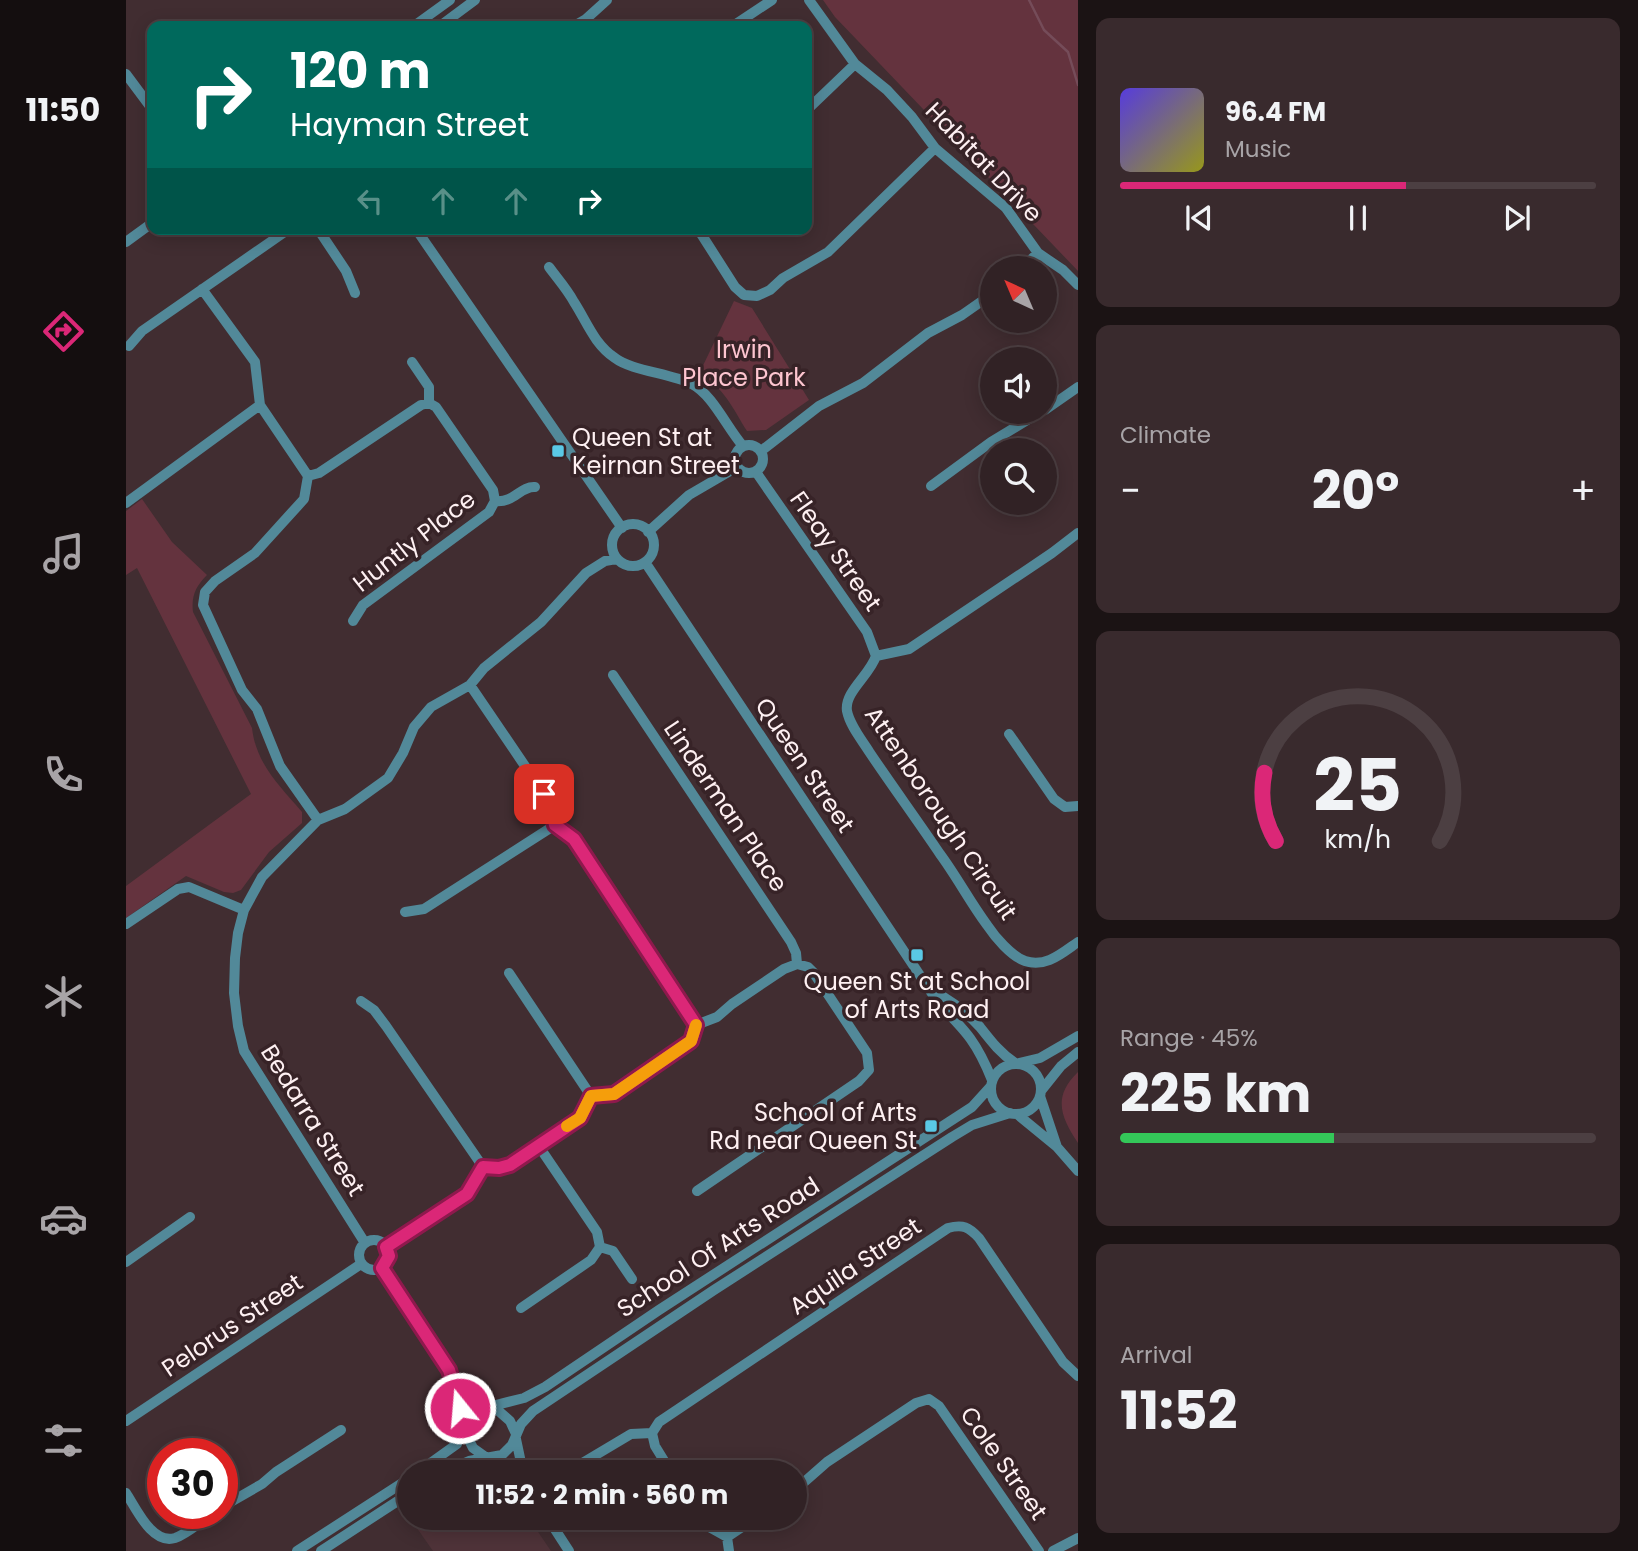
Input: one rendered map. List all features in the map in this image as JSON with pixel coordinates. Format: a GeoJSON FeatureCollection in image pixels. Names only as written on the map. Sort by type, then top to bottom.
{"type":"FeatureCollection","features":[{"type":"Feature","properties":{"kind":"street"},"geometry":{"type":"LineString","coordinates":[[421,21],[450,0]]}},
{"type":"Feature","properties":{"kind":"street"},"geometry":{"type":"LineString","coordinates":[[447,21],[475,0]]}},
{"type":"Feature","properties":{"kind":"street"},"geometry":{"type":"LineString","coordinates":[[583,21],[607,0]]}},
{"type":"Feature","properties":{"kind":"street"},"geometry":{"type":"LineString","coordinates":[[740,21],[772,0]]}},
{"type":"Feature","properties":{"kind":"street","name":"Habitat Drive"},"geometry":{"type":"LineString","coordinates":[[809,0],[855,64],[887,90],[935,148],[1006,208],[1038,253],[1063,270],[1078,285]]}},
{"type":"Feature","properties":{"kind":"street"},"geometry":{"type":"LineString","coordinates":[[812,105],[855,64]]}},
{"type":"Feature","properties":{"kind":"street"},"geometry":{"type":"LineString","coordinates":[[126,74],[147,102]]}},
{"type":"Feature","properties":{"kind":"street"},"geometry":{"type":"LineString","coordinates":[[702,235],[735,287],[744,295],[757,296],[828,252],[935,148]]}},
{"type":"Feature","properties":{"kind":"street"},"geometry":{"type":"LineString","coordinates":[[126,242],[147,227]]}},
{"type":"Feature","properties":{"kind":"street"},"geometry":{"type":"LineString","coordinates":[[129,346],[142,331],[280,235]]}},
{"type":"Feature","properties":{"kind":"street"},"geometry":{"type":"LineString","coordinates":[[322,235],[346,271],[355,293]]}},
{"type":"Feature","properties":{"kind":"street"},"geometry":{"type":"LineString","coordinates":[[420,235],[622,527]]}},
{"type":"Feature","properties":{"kind":"street"},"geometry":{"type":"LineString","coordinates":[[1035,256],[1038,253]]}},
{"type":"Feature","properties":{"kind":"street"},"geometry":{"type":"LineString","coordinates":[[549,267],[574,300],[601,347],[617,360],[693,384],[719,411],[743,446]]}},
{"type":"Feature","properties":{"kind":"street"},"geometry":{"type":"LineString","coordinates":[[202,289],[255,362],[260,405],[309,476],[304,499],[255,553],[215,581],[205,592],[203,605],[242,690],[257,709],[280,766],[318,820]]}},
{"type":"Feature","properties":{"kind":"street"},"geometry":{"type":"LineString","coordinates":[[761,450],[818,406],[863,383],[928,333],[980,302]]}},
{"type":"Feature","properties":{"kind":"street"},"geometry":{"type":"LineString","coordinates":[[309,476],[319,474],[421,405],[429,404],[429,387],[412,362]]}},
{"type":"Feature","properties":{"kind":"street"},"geometry":{"type":"LineString","coordinates":[[1057,402],[1078,387]]}},
{"type":"Feature","properties":{"kind":"street","name":"Huntly Place"},"geometry":{"type":"LineString","coordinates":[[354,621],[363,605],[489,512],[495,501],[493,490],[436,407],[429,404]]}},
{"type":"Feature","properties":{"kind":"street"},"geometry":{"type":"LineString","coordinates":[[126,503],[260,405]]}},
{"type":"Feature","properties":{"kind":"street"},"geometry":{"type":"LineString","coordinates":[[930,486],[991,442],[1022,424]]}},
{"type":"Feature","properties":{"kind":"street"},"geometry":{"type":"LineString","coordinates":[[743,446],[755,446],[761,450],[763,461],[756,472],[744,473],[737,467],[735,454],[743,446]]}},
{"type":"Feature","properties":{"kind":"street"},"geometry":{"type":"LineString","coordinates":[[648,531],[689,495],[737,467]]}},
{"type":"Feature","properties":{"kind":"street","name":"Fleay Street"},"geometry":{"type":"LineString","coordinates":[[756,472],[867,632],[876,656]]}},
{"type":"Feature","properties":{"kind":"street"},"geometry":{"type":"LineString","coordinates":[[495,501],[505,502],[516,498],[527,488],[535,487]]}},
{"type":"Feature","properties":{"kind":"street"},"geometry":{"type":"LineString","coordinates":[[634,524],[648,531],[654,545],[650,558],[645,562],[633,567],[616,559],[611,546],[613,538],[622,527],[634,524]]}},
{"type":"Feature","properties":{"kind":"street"},"geometry":{"type":"LineString","coordinates":[[876,656],[909,649],[1078,533]]}},
{"type":"Feature","properties":{"kind":"street","name":"Bedarra Street"},"geometry":{"type":"LineString","coordinates":[[365,1242],[244,1051],[234,993],[238,933],[244,910],[262,877],[318,820],[345,809],[378,788],[388,778],[414,726],[431,707],[470,685],[484,668],[541,622],[586,573],[605,561],[616,559]]}},
{"type":"Feature","properties":{"kind":"street","name":"Queen Street"},"geometry":{"type":"LineString","coordinates":[[645,562],[939,1004],[967,1031],[979,1049],[992,1083]]}},
{"type":"Feature","properties":{"kind":"street","name":"Attenborough Circuit"},"geometry":{"type":"LineString","coordinates":[[876,656],[872,667],[850,693],[847,709],[853,726],[988,927],[1011,952],[1023,960],[1037,963],[1054,959],[1078,942]]}},
{"type":"Feature","properties":{"kind":"street","name":"Linderman Place"},"geometry":{"type":"LineString","coordinates":[[613,674],[791,942],[797,964]]}},
{"type":"Feature","properties":{"kind":"street"},"geometry":{"type":"LineString","coordinates":[[470,685],[544,794],[555,825],[574,839],[696,1025]]}},
{"type":"Feature","properties":{"kind":"street"},"geometry":{"type":"LineString","coordinates":[[1009,734],[1054,799],[1065,807],[1078,806]]}},
{"type":"Feature","properties":{"kind":"street"},"geometry":{"type":"LineString","coordinates":[[405,912],[424,909],[555,825]]}},
{"type":"Feature","properties":{"kind":"street"},"geometry":{"type":"LineString","coordinates":[[126,923],[178,889],[190,887],[244,910]]}},
{"type":"Feature","properties":{"kind":"street"},"geometry":{"type":"LineString","coordinates":[[696,1025],[717,1017],[732,1004],[797,964],[808,967],[813,972],[867,1053],[869,1070],[859,1082],[697,1192]]}},
{"type":"Feature","properties":{"kind":"street"},"geometry":{"type":"LineString","coordinates":[[509,973],[591,1096]]}},
{"type":"Feature","properties":{"kind":"street","name":"Queen Street"},"geometry":{"type":"LineString","coordinates":[[931,990],[964,1012],[996,1048],[1017,1063]]}},
{"type":"Feature","properties":{"kind":"street"},"geometry":{"type":"LineString","coordinates":[[361,1000],[386,1026],[483,1167]]}},
{"type":"Feature","properties":{"kind":"street"},"geometry":{"type":"LineString","coordinates":[[591,1096],[614,1094],[691,1041],[696,1025]]}},
{"type":"Feature","properties":{"kind":"street"},"geometry":{"type":"LineString","coordinates":[[1078,1036],[1040,1058],[1001,1068],[992,1083],[991,1093],[998,1106],[1014,1114],[1057,1147],[1078,1171]]}},
{"type":"Feature","properties":{"kind":"street"},"geometry":{"type":"LineString","coordinates":[[1014,1114],[1031,1109],[1061,1066],[1078,1052]]}},
{"type":"Feature","properties":{"kind":"street"},"geometry":{"type":"LineString","coordinates":[[1017,1063],[1033,1070],[1038,1076],[1057,1147]]}},
{"type":"Feature","properties":{"kind":"street","name":"School Of Arts Road"},"geometry":{"type":"LineString","coordinates":[[493,1407],[524,1398],[545,1387],[972,1107],[992,1083]]}},
{"type":"Feature","properties":{"kind":"street"},"geometry":{"type":"LineString","coordinates":[[483,1167],[499,1168],[510,1165],[580,1118],[591,1096]]}},
{"type":"Feature","properties":{"kind":"street","name":"School Of Arts Road"},"geometry":{"type":"LineString","coordinates":[[516,1436],[521,1424],[533,1411],[824,1218],[972,1125],[1014,1114]]}},
{"type":"Feature","properties":{"kind":"street"},"geometry":{"type":"LineString","coordinates":[[521,1308],[591,1260],[600,1247],[597,1233],[538,1145]]}},
{"type":"Feature","properties":{"kind":"street"},"geometry":{"type":"LineString","coordinates":[[386,1247],[467,1194],[483,1167]]}},
{"type":"Feature","properties":{"kind":"street"},"geometry":{"type":"LineString","coordinates":[[126,1262],[190,1217]]}},
{"type":"Feature","properties":{"kind":"street","name":"Aquila Street"},"geometry":{"type":"LineString","coordinates":[[652,1433],[659,1422],[948,1228],[960,1224],[970,1228],[979,1238],[1063,1362],[1078,1376]]}},
{"type":"Feature","properties":{"kind":"street"},"geometry":{"type":"LineString","coordinates":[[379,1241],[386,1247],[389,1256],[382,1268],[368,1270],[361,1264],[359,1250],[365,1242],[379,1241]]}},
{"type":"Feature","properties":{"kind":"street"},"geometry":{"type":"LineString","coordinates":[[600,1247],[613,1251],[632,1279]]}},
{"type":"Feature","properties":{"kind":"street","name":"Pelorus Street"},"geometry":{"type":"LineString","coordinates":[[126,1421],[361,1264]]}},
{"type":"Feature","properties":{"kind":"street"},"geometry":{"type":"LineString","coordinates":[[382,1268],[449,1370],[475,1398],[493,1407],[510,1421],[521,1460]]}},
{"type":"Feature","properties":{"kind":"street"},"geometry":{"type":"LineString","coordinates":[[449,1370],[473,1448],[492,1460]]}},
{"type":"Feature","properties":{"kind":"street","name":"Cole Street"},"geometry":{"type":"LineString","coordinates":[[807,1481],[837,1455],[916,1403],[929,1399],[939,1406],[1039,1551]]}},
{"type":"Feature","properties":{"kind":"street"},"geometry":{"type":"LineString","coordinates":[[435,1460],[457,1444],[476,1410],[493,1407]]}},
{"type":"Feature","properties":{"kind":"street"},"geometry":{"type":"LineString","coordinates":[[238,1498],[341,1430]]}},
{"type":"Feature","properties":{"kind":"street"},"geometry":{"type":"LineString","coordinates":[[587,1460],[631,1434],[652,1433],[655,1446],[664,1460]]}},
{"type":"Feature","properties":{"kind":"street"},"geometry":{"type":"LineString","coordinates":[[476,1460],[508,1451],[516,1436]]}},
{"type":"Feature","properties":{"kind":"street"},"geometry":{"type":"LineString","coordinates":[[297,1551],[397,1486]]}},
{"type":"Feature","properties":{"kind":"street"},"geometry":{"type":"LineString","coordinates":[[126,1493],[147,1524]]}},
{"type":"Feature","properties":{"kind":"street"},"geometry":{"type":"LineString","coordinates":[[321,1551],[397,1501]]}},
{"type":"Feature","properties":{"kind":"street"},"geometry":{"type":"LineString","coordinates":[[151,1529],[163,1539],[176,1538],[190,1529]]}},
{"type":"Feature","properties":{"kind":"street"},"geometry":{"type":"LineString","coordinates":[[555,1530],[569,1551]]}},
{"type":"Feature","properties":{"kind":"street"},"geometry":{"type":"LineString","coordinates":[[714,1530],[727,1537]]}},
{"type":"Feature","properties":{"kind":"street"},"geometry":{"type":"LineString","coordinates":[[727,1537],[738,1530]]}},
{"type":"Feature","properties":{"kind":"street"},"geometry":{"type":"LineString","coordinates":[[727,1537],[729,1551]]}},
{"type":"Feature","properties":{"kind":"street"},"geometry":{"type":"LineString","coordinates":[[1053,1551],[1078,1538]]}},
{"type":"Feature","properties":{"kind":"shaded area"},"geometry":{"type":"Polygon","coordinates":[[[418,1530],[537,1530],[551,1551],[433,1551],[418,1530]]]}},
{"type":"Feature","properties":{"kind":"green space"},"geometry":{"type":"Polygon","coordinates":[[[823,0],[1078,0],[1078,271],[835,17],[823,0]]]}},
{"type":"Feature","properties":{"kind":"green space","name":"Irwin Place Park"},"geometry":{"type":"Polygon","coordinates":[[[734,301],[752,308],[809,400],[766,430],[747,431],[721,391],[698,376],[734,301]]]}},
{"type":"Feature","properties":{"kind":"green space"},"geometry":{"type":"Polygon","coordinates":[[[142,499],[172,542],[207,575],[195,592],[193,612],[252,728],[258,753],[302,812],[302,823],[269,852],[241,890],[224,892],[186,876],[126,918],[126,886],[251,794],[137,568],[126,575],[126,511],[142,499]]]}},
{"type":"Feature","properties":{"kind":"green space"},"geometry":{"type":"Polygon","coordinates":[[[1078,1072],[1078,1143],[1064,1116],[1062,1099],[1070,1081],[1078,1072]]]}},
{"type":"Feature","properties":{"kind":"waterway"},"geometry":{"type":"LineString","coordinates":[[1029,0],[1044,30],[1068,52],[1078,85]]}},
{"type":"Feature","properties":{"kind":"slow traffic"},"geometry":{"type":"LineString","coordinates":[[567,1126],[580,1118],[591,1096],[614,1094],[691,1041],[696,1025]]}},
{"type":"Feature","properties":{"kind":"place","name":"Queen St at Keirnan Street"},"geometry":{"type":"Point","coordinates":[558,451]}},
{"type":"Feature","properties":{"kind":"place","name":"Queen St at School of Arts Road"},"geometry":{"type":"Point","coordinates":[917,955]}},
{"type":"Feature","properties":{"kind":"place","name":"School of Arts Rd near Queen St"},"geometry":{"type":"Point","coordinates":[931,1126]}},
{"type":"Feature","properties":{"kind":"route"},"geometry":{"type":"LineString","coordinates":[[460,1408],[449,1370],[382,1268],[389,1256],[386,1247],[467,1194],[483,1167],[499,1168],[510,1165],[580,1118],[591,1096],[614,1094],[691,1041],[696,1025],[690,1012],[574,839],[555,825],[544,794]]}}]}
